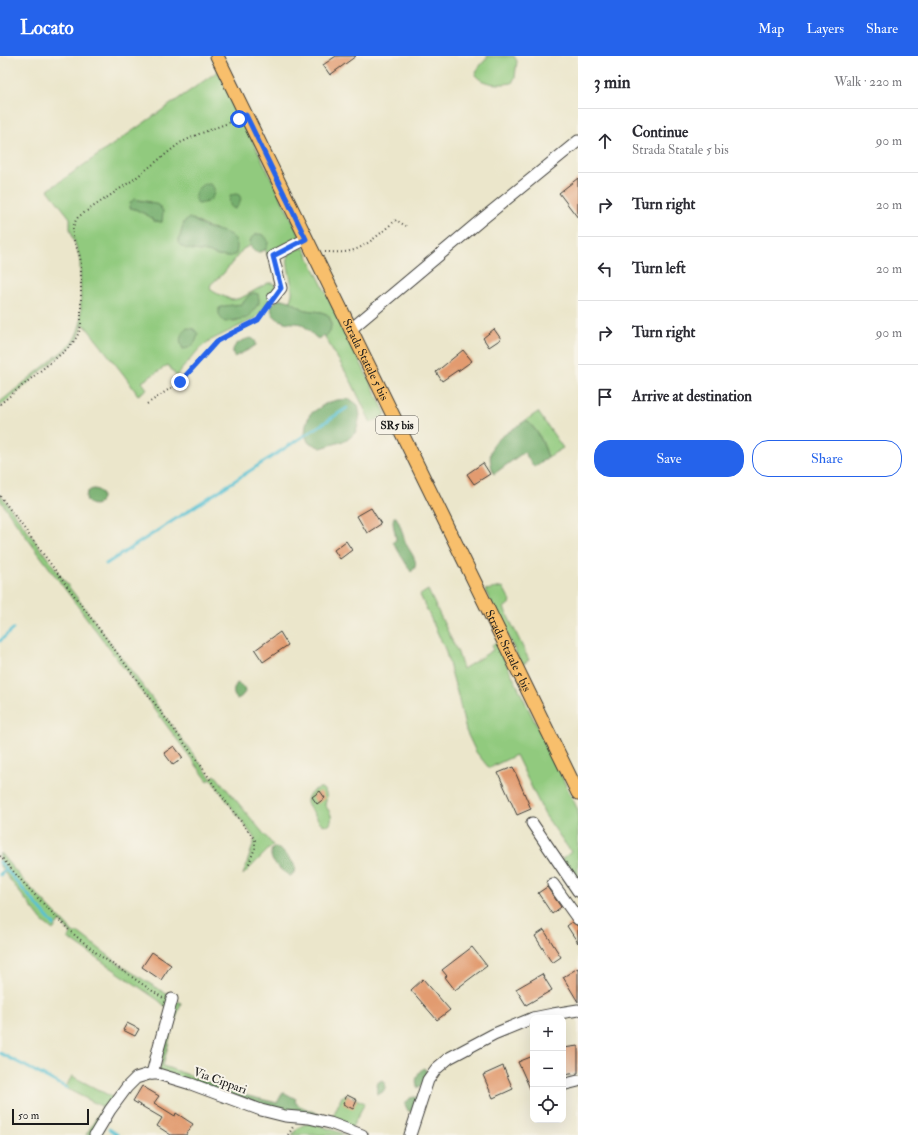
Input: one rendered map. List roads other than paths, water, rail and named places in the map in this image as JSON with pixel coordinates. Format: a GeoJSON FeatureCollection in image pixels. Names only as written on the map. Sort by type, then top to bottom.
{"type":"FeatureCollection","features":[{"type":"Feature","properties":{"kind":"main road","name":"Strada Statale 5 bis"},"geometry":{"type":"LineString","coordinates":[[217,56],[578,793]]}},
{"type":"Feature","properties":{"kind":"street"},"geometry":{"type":"LineString","coordinates":[[350,330],[578,141]]}},
{"type":"Feature","properties":{"kind":"street"},"geometry":{"type":"LineString","coordinates":[[273,298],[281,288],[273,256],[306,239]]}},
{"type":"Feature","properties":{"kind":"street"},"geometry":{"type":"LineString","coordinates":[[532,823],[578,891]]}},
{"type":"Feature","properties":{"kind":"street"},"geometry":{"type":"LineString","coordinates":[[553,884],[578,919]]}},
{"type":"Feature","properties":{"kind":"street"},"geometry":{"type":"LineString","coordinates":[[95,1135],[110,1110],[127,1087],[136,1078],[152,1074],[171,1001]]}},
{"type":"Feature","properties":{"kind":"street"},"geometry":{"type":"LineString","coordinates":[[548,1015],[578,1010]]}},
{"type":"Feature","properties":{"kind":"street"},"geometry":{"type":"LineString","coordinates":[[410,1135],[428,1080],[438,1066],[452,1056],[503,1029],[530,1019]]}},
{"type":"Feature","properties":{"kind":"street","name":"Via Cippari"},"geometry":{"type":"LineString","coordinates":[[152,1074],[158,1074],[191,1084],[261,1110],[285,1116],[309,1118],[330,1123],[362,1135]]}},
{"type":"Feature","properties":{"kind":"street"},"geometry":{"type":"LineString","coordinates":[[566,1084],[578,1081]]}},
{"type":"Feature","properties":{"kind":"waterway"},"geometry":{"type":"LineString","coordinates":[[106,564],[347,408]]}},
{"type":"Feature","properties":{"kind":"waterway"},"geometry":{"type":"LineString","coordinates":[[0,641],[13,629]]}},
{"type":"Feature","properties":{"kind":"waterway"},"geometry":{"type":"LineString","coordinates":[[0,862],[54,925]]}},
{"type":"Feature","properties":{"kind":"waterway"},"geometry":{"type":"LineString","coordinates":[[0,875],[6,869]]}},
{"type":"Feature","properties":{"kind":"waterway"},"geometry":{"type":"LineString","coordinates":[[0,1053],[67,1088]]}},
{"type":"Feature","properties":{"kind":"waterway"},"geometry":{"type":"LineString","coordinates":[[109,1129],[118,1135]]}}]}
